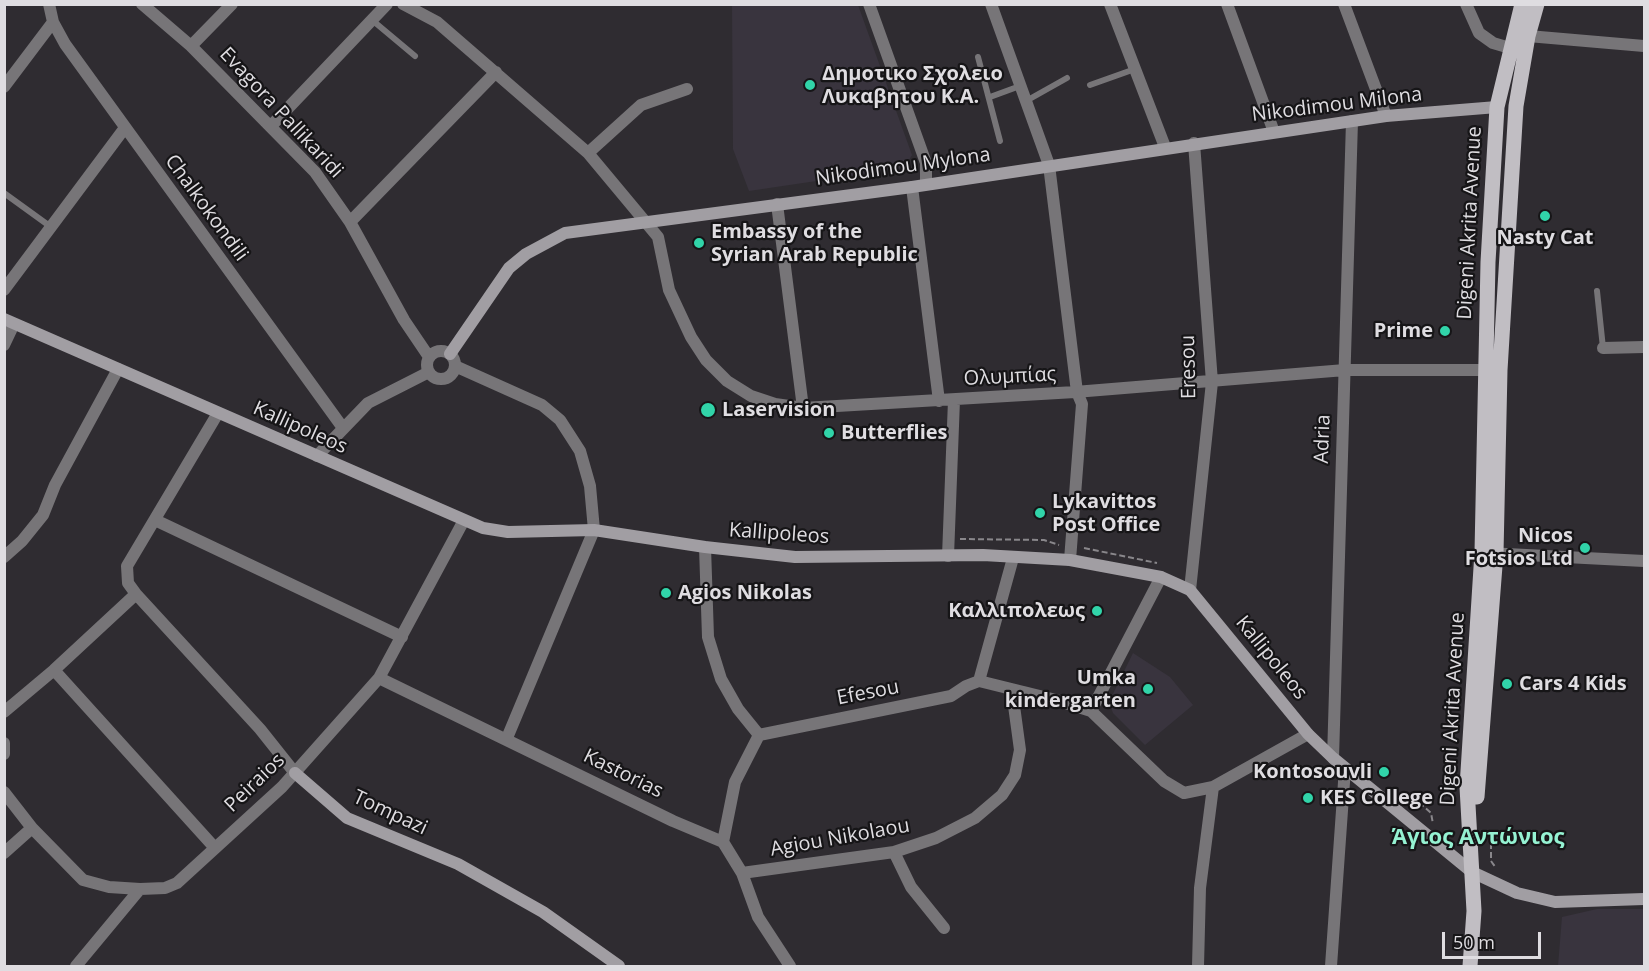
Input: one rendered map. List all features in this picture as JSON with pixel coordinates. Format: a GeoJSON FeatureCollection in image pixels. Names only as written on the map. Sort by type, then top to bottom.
{"type":"FeatureCollection","features":[{"type":"Feature","properties":{"kind":"main road","name":"Digeni Akrita Avenue"},"geometry":{"type":"LineString","coordinates":[[1496,556],[1484,369],[1497,107],[1522,4]]}},
{"type":"Feature","properties":{"kind":"main road","name":"Digeni Akrita Avenue"},"geometry":{"type":"LineString","coordinates":[[1470,966],[1474,911],[1467,787],[1496,556],[1500,370],[1516,106],[1528,36],[1537,4]]}},
{"type":"Feature","properties":{"kind":"main road","name":"Nikodimou Milona"},"geometry":{"type":"LineString","coordinates":[[1165,147],[1386,116],[1497,107]]}},
{"type":"Feature","properties":{"kind":"main road","name":"Nikodimou Mylona"},"geometry":{"type":"LineString","coordinates":[[646,220],[912,187],[1165,147]]}},
{"type":"Feature","properties":{"kind":"main road"},"geometry":{"type":"LineString","coordinates":[[452,360],[488,295],[509,268],[525,254],[565,233],[646,220]]}},
{"type":"Feature","properties":{"kind":"main road","name":"Kallipoleos"},"geometry":{"type":"LineString","coordinates":[[9,322],[463,522],[508,532],[594,530],[705,547],[795,557],[948,556],[1070,560],[1161,577],[1190,590],[1308,734],[1333,758],[1472,872],[1517,893],[1555,902],[1644,899]]}},
{"type":"Feature","properties":{"kind":"main road","name":"Tompazi"},"geometry":{"type":"LineString","coordinates":[[295,773],[347,818],[458,864],[543,912],[619,966]]}},
{"type":"Feature","properties":{"kind":"street","name":"Chalkokondili"},"geometry":{"type":"LineString","coordinates":[[49,4],[53,22],[65,44],[124,129],[343,428]]}},
{"type":"Feature","properties":{"kind":"street","name":"Evagora Pallikaridi"},"geometry":{"type":"LineString","coordinates":[[142,4],[191,46],[315,172],[350,222],[404,320],[429,357]]}},
{"type":"Feature","properties":{"kind":"street"},"geometry":{"type":"LineString","coordinates":[[191,46],[232,4]]}},
{"type":"Feature","properties":{"kind":"street"},"geometry":{"type":"LineString","coordinates":[[271,126],[387,4]]}},
{"type":"Feature","properties":{"kind":"street","name":"Ολυμπίας"},"geometry":{"type":"LineString","coordinates":[[403,4],[437,22],[588,153],[658,237],[673,301],[691,337],[706,360],[740,391],[775,404],[803,408],[954,400],[1345,370],[1500,370]]}},
{"type":"Feature","properties":{"kind":"street"},"geometry":{"type":"LineString","coordinates":[[991,4],[1049,165],[1077,392],[1082,404],[1070,560]]}},
{"type":"Feature","properties":{"kind":"street"},"geometry":{"type":"LineString","coordinates":[[1110,4],[1165,147]]}},
{"type":"Feature","properties":{"kind":"street"},"geometry":{"type":"LineString","coordinates":[[1227,4],[1274,132]]}},
{"type":"Feature","properties":{"kind":"street"},"geometry":{"type":"LineString","coordinates":[[1344,4],[1386,116]]}},
{"type":"Feature","properties":{"kind":"street"},"geometry":{"type":"LineString","coordinates":[[1466,4],[1479,33],[1493,43],[1510,48]]}},
{"type":"Feature","properties":{"kind":"street"},"geometry":{"type":"LineString","coordinates":[[872,6],[926,163],[926,184]]}},
{"type":"Feature","properties":{"kind":"street"},"geometry":{"type":"LineString","coordinates":[[4,87],[53,22]]}},
{"type":"Feature","properties":{"kind":"street"},"geometry":{"type":"LineString","coordinates":[[1528,36],[1644,46]]}},
{"type":"Feature","properties":{"kind":"street"},"geometry":{"type":"LineString","coordinates":[[350,222],[496,72]]}},
{"type":"Feature","properties":{"kind":"street"},"geometry":{"type":"LineString","coordinates":[[588,153],[641,105],[687,89]]}},
{"type":"Feature","properties":{"kind":"street","name":"Nikodimou Milona"},"geometry":{"type":"LineString","coordinates":[[1497,107],[1516,106]]}},
{"type":"Feature","properties":{"kind":"street","name":"Adria"},"geometry":{"type":"LineString","coordinates":[[1333,758],[1352,121]]}},
{"type":"Feature","properties":{"kind":"street"},"geometry":{"type":"LineString","coordinates":[[4,290],[124,129]]}},
{"type":"Feature","properties":{"kind":"street","name":"Eresou"},"geometry":{"type":"LineString","coordinates":[[1190,590],[1212,382],[1194,143]]}},
{"type":"Feature","properties":{"kind":"street"},"geometry":{"type":"LineString","coordinates":[[912,187],[939,400]]}},
{"type":"Feature","properties":{"kind":"street"},"geometry":{"type":"LineString","coordinates":[[777,204],[803,408]]}},
{"type":"Feature","properties":{"kind":"street"},"geometry":{"type":"LineString","coordinates":[[4,345],[9,322]]}},
{"type":"Feature","properties":{"kind":"street"},"geometry":{"type":"LineString","coordinates":[[1603,348],[1644,347]]}},
{"type":"Feature","properties":{"kind":"street"},"geometry":{"type":"LineString","coordinates":[[452,360],[452,374],[444,378],[436,378],[429,372],[427,365],[429,357],[437,351],[542,405],[560,420],[580,451],[590,486],[594,530],[507,738]]}},
{"type":"Feature","properties":{"kind":"street"},"geometry":{"type":"LineString","coordinates":[[4,557],[22,541],[44,515],[55,485],[118,369]]}},
{"type":"Feature","properties":{"kind":"street"},"geometry":{"type":"LineString","coordinates":[[317,456],[368,403],[429,372]]}},
{"type":"Feature","properties":{"kind":"street"},"geometry":{"type":"LineString","coordinates":[[948,556],[954,400]]}},
{"type":"Feature","properties":{"kind":"street"},"geometry":{"type":"LineString","coordinates":[[4,712],[54,670],[136,594],[128,583],[127,566],[218,413]]}},
{"type":"Feature","properties":{"kind":"street"},"geometry":{"type":"LineString","coordinates":[[155,520],[402,637]]}},
{"type":"Feature","properties":{"kind":"street","name":"Peiraios"},"geometry":{"type":"LineString","coordinates":[[4,792],[32,828],[83,880],[140,889],[165,888],[177,883],[295,773],[379,678],[463,522]]}},
{"type":"Feature","properties":{"kind":"street"},"geometry":{"type":"LineString","coordinates":[[705,547],[708,637],[721,679],[738,709],[759,735],[735,782],[723,842],[742,873],[758,917],[790,966]]}},
{"type":"Feature","properties":{"kind":"street"},"geometry":{"type":"LineString","coordinates":[[1496,556],[1644,561]]}},
{"type":"Feature","properties":{"kind":"street"},"geometry":{"type":"LineString","coordinates":[[1013,558],[979,681],[1011,691],[1056,699],[1091,711],[1175,790],[1193,793],[1213,787],[1308,734]]}},
{"type":"Feature","properties":{"kind":"street"},"geometry":{"type":"LineString","coordinates":[[1091,711],[1161,577]]}},
{"type":"Feature","properties":{"kind":"street","name":"Tompazi"},"geometry":{"type":"LineString","coordinates":[[136,594],[260,729],[295,773]]}},
{"type":"Feature","properties":{"kind":"street"},"geometry":{"type":"LineString","coordinates":[[54,670],[215,848]]}},
{"type":"Feature","properties":{"kind":"street","name":"Kastorias"},"geometry":{"type":"LineString","coordinates":[[379,678],[723,842]]}},
{"type":"Feature","properties":{"kind":"street","name":"Efesou"},"geometry":{"type":"LineString","coordinates":[[759,735],[951,696],[979,681]]}},
{"type":"Feature","properties":{"kind":"street","name":"Agiou Nikolaou"},"geometry":{"type":"LineString","coordinates":[[742,873],[894,852],[936,838],[975,818],[1002,795],[1015,775],[1020,750],[1011,691]]}},
{"type":"Feature","properties":{"kind":"street"},"geometry":{"type":"LineString","coordinates":[[4,743],[4,754]]}},
{"type":"Feature","properties":{"kind":"street"},"geometry":{"type":"LineString","coordinates":[[1331,966],[1345,768]]}},
{"type":"Feature","properties":{"kind":"street"},"geometry":{"type":"LineString","coordinates":[[1198,966],[1200,888],[1213,787]]}},
{"type":"Feature","properties":{"kind":"street"},"geometry":{"type":"LineString","coordinates":[[4,853],[32,828]]}},
{"type":"Feature","properties":{"kind":"street"},"geometry":{"type":"LineString","coordinates":[[894,852],[911,887],[944,928]]}},
{"type":"Feature","properties":{"kind":"street"},"geometry":{"type":"LineString","coordinates":[[76,966],[140,889]]}},
{"type":"Feature","properties":{"kind":"lane"},"geometry":{"type":"LineString","coordinates":[[372,20],[415,56]]}},
{"type":"Feature","properties":{"kind":"lane"},"geometry":{"type":"LineString","coordinates":[[978,57],[1000,141]]}},
{"type":"Feature","properties":{"kind":"lane"},"geometry":{"type":"LineString","coordinates":[[1090,85],[1135,69]]}},
{"type":"Feature","properties":{"kind":"lane"},"geometry":{"type":"LineString","coordinates":[[1026,101],[1067,78]]}},
{"type":"Feature","properties":{"kind":"lane"},"geometry":{"type":"LineString","coordinates":[[990,97],[1020,85]]}},
{"type":"Feature","properties":{"kind":"lane"},"geometry":{"type":"LineString","coordinates":[[4,193],[51,227]]}},
{"type":"Feature","properties":{"kind":"lane"},"geometry":{"type":"LineString","coordinates":[[1598,291],[1603,348]]}},
{"type":"Feature","properties":{"kind":"path"},"geometry":{"type":"LineString","coordinates":[[954,540],[968,537],[1044,540],[1062,546]]}},
{"type":"Feature","properties":{"kind":"path"},"geometry":{"type":"LineString","coordinates":[[1401,798],[1414,798],[1431,813],[1433,824],[1440,830]]}},
{"type":"Feature","properties":{"kind":"path"},"geometry":{"type":"LineString","coordinates":[[1491,834],[1491,861],[1496,869]]}},
{"type":"Feature","properties":{"kind":"shaded area","name":"Δημοτικο Σχολειο Λυκαβητου Κ.Α."},"geometry":{"type":"Polygon","coordinates":[[[732,5],[858,5],[912,155],[904,168],[749,191],[733,149],[732,5]]]}},
{"type":"Feature","properties":{"kind":"shaded area","name":"Umka kindergarten"},"geometry":{"type":"Polygon","coordinates":[[[1133,653],[1170,677],[1193,705],[1145,745],[1113,713],[1109,702],[1133,653]]]}},
{"type":"Feature","properties":{"kind":"shaded area"},"geometry":{"type":"Polygon","coordinates":[[[1597,909],[1644,909],[1644,966],[1558,966],[1562,917],[1597,909]]]}},
{"type":"Feature","properties":{"kind":"place","name":"Δημοτικο Σχολειο Λυκαβητου Κ.Α."},"geometry":{"type":"Point","coordinates":[810,85]}},
{"type":"Feature","properties":{"kind":"place","name":"Nasty Cat"},"geometry":{"type":"Point","coordinates":[1545,216]}},
{"type":"Feature","properties":{"kind":"place","name":"Embassy of the Syrian Arab Republic"},"geometry":{"type":"Point","coordinates":[699,243]}},
{"type":"Feature","properties":{"kind":"place","name":"Prime"},"geometry":{"type":"Point","coordinates":[1445,331]}},
{"type":"Feature","properties":{"kind":"place","name":"Laservision"},"geometry":{"type":"Point","coordinates":[708,410]}},
{"type":"Feature","properties":{"kind":"place","name":"Butterflies"},"geometry":{"type":"Point","coordinates":[829,433]}},
{"type":"Feature","properties":{"kind":"place","name":"Lykavittos Post Office"},"geometry":{"type":"Point","coordinates":[1040,513]}},
{"type":"Feature","properties":{"kind":"place","name":"Nicos Fotsios Ltd"},"geometry":{"type":"Point","coordinates":[1585,548]}},
{"type":"Feature","properties":{"kind":"place","name":"Agios Nikolas"},"geometry":{"type":"Point","coordinates":[666,593]}},
{"type":"Feature","properties":{"kind":"place","name":"Καλλιπολεως"},"geometry":{"type":"Point","coordinates":[1097,611]}},
{"type":"Feature","properties":{"kind":"place","name":"Cars 4 Kids"},"geometry":{"type":"Point","coordinates":[1507,684]}},
{"type":"Feature","properties":{"kind":"place","name":"Umka kindergarten"},"geometry":{"type":"Point","coordinates":[1148,689]}},
{"type":"Feature","properties":{"kind":"place","name":"Kontosouvli"},"geometry":{"type":"Point","coordinates":[1384,772]}},
{"type":"Feature","properties":{"kind":"place","name":"KES College"},"geometry":{"type":"Point","coordinates":[1308,798]}},
{"type":"Feature","properties":{"kind":"district","name":"Άγιος Αντώνιος"},"geometry":{"type":"Point","coordinates":[1478,838]}}]}
